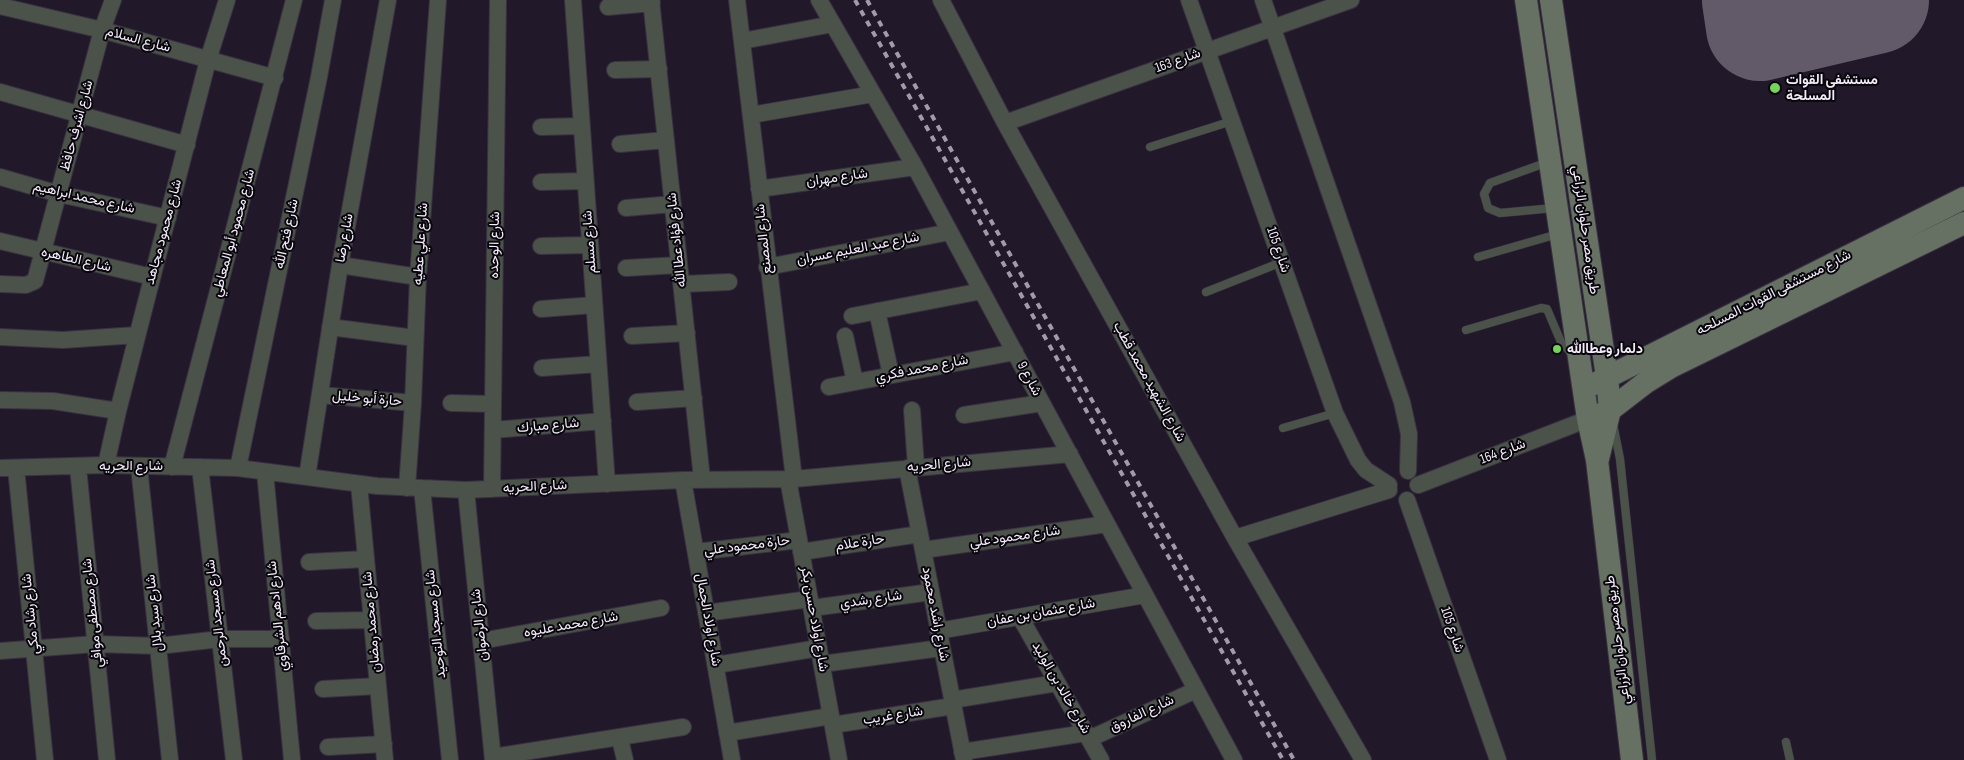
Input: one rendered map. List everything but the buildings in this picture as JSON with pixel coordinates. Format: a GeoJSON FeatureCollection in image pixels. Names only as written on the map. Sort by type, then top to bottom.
{"type":"FeatureCollection","features":[{"type":"Feature","properties":{"kind":"main road","name":"طريق مصر حلوان الزراعي"},"geometry":{"type":"LineString","coordinates":[[1526,0],[1562,232],[1588,419],[1597,460],[1632,760]]}},
{"type":"Feature","properties":{"kind":"main road","name":"طريق مصر حلوان الزراعي"},"geometry":{"type":"LineString","coordinates":[[1551,0],[1610,410],[1597,460]]}},
{"type":"Feature","properties":{"kind":"main road"},"geometry":{"type":"LineString","coordinates":[[1550,162],[1574,153]]}},
{"type":"Feature","properties":{"kind":"main road","name":"شارع مستشفى القوات المسلحه"},"geometry":{"type":"LineString","coordinates":[[1585,390],[1964,198]]}},
{"type":"Feature","properties":{"kind":"main road"},"geometry":{"type":"LineString","coordinates":[[1558,208],[1581,206]]}},
{"type":"Feature","properties":{"kind":"main road","name":"شارع مستشفى القوات المسلحه"},"geometry":{"type":"LineString","coordinates":[[1588,419],[1610,410],[1645,383],[1671,367],[1964,223]]}},
{"type":"Feature","properties":{"kind":"street","name":"شارع اشرف حافظ"},"geometry":{"type":"LineString","coordinates":[[0,284],[32,284],[36,281],[102,30],[112,0]]}},
{"type":"Feature","properties":{"kind":"street","name":"شارع محمود مجاهد"},"geometry":{"type":"LineString","coordinates":[[106,466],[137,335],[208,60],[227,0]]}},
{"type":"Feature","properties":{"kind":"street","name":"شارع محمود أبو المعاطي"},"geometry":{"type":"LineString","coordinates":[[172,466],[294,0]]}},
{"type":"Feature","properties":{"kind":"street","name":"شارع فتح الله"},"geometry":{"type":"LineString","coordinates":[[238,468],[319,77],[332,0]]}},
{"type":"Feature","properties":{"kind":"street","name":"شارع رضا"},"geometry":{"type":"LineString","coordinates":[[307,477],[340,265],[388,0]]}},
{"type":"Feature","properties":{"kind":"street","name":"شارع علي عطيه"},"geometry":{"type":"LineString","coordinates":[[415,488],[413,403],[418,277],[438,0]]}},
{"type":"Feature","properties":{"kind":"street","name":"شارع الوحده"},"geometry":{"type":"LineString","coordinates":[[492,489],[498,0]]}},
{"type":"Feature","properties":{"kind":"street","name":"شارع مسلم"},"geometry":{"type":"LineString","coordinates":[[573,0],[607,484]]}},
{"type":"Feature","properties":{"kind":"street","name":"شارع المصنع"},"geometry":{"type":"LineString","coordinates":[[736,0],[791,479]]}},
{"type":"Feature","properties":{"kind":"street","name":"شارع 9"},"geometry":{"type":"LineString","coordinates":[[819,0],[915,167],[1234,760]]}},
{"type":"Feature","properties":{"kind":"street","name":"شارع الشهيد محمد قطب"},"geometry":{"type":"LineString","coordinates":[[941,0],[1005,123],[1235,538],[1364,760]]}},
{"type":"Feature","properties":{"kind":"street","name":"شارع 105"},"geometry":{"type":"LineString","coordinates":[[1189,0],[1335,413],[1358,460],[1366,470],[1389,487]]}},
{"type":"Feature","properties":{"kind":"street"},"geometry":{"type":"LineString","coordinates":[[1263,0],[1402,402],[1409,434],[1408,471]]}},
{"type":"Feature","properties":{"kind":"street","name":"شارع 163"},"geometry":{"type":"LineString","coordinates":[[1005,123],[1351,0]]}},
{"type":"Feature","properties":{"kind":"street"},"geometry":{"type":"LineString","coordinates":[[608,7],[651,2]]}},
{"type":"Feature","properties":{"kind":"street","name":"شارع فؤاد عطا الله"},"geometry":{"type":"LineString","coordinates":[[651,2],[702,479]]}},
{"type":"Feature","properties":{"kind":"street","name":"شارع السلام"},"geometry":{"type":"LineString","coordinates":[[10,5],[274,78]]}},
{"type":"Feature","properties":{"kind":"street"},"geometry":{"type":"LineString","coordinates":[[742,41],[832,24]]}},
{"type":"Feature","properties":{"kind":"street"},"geometry":{"type":"LineString","coordinates":[[615,70],[658,68]]}},
{"type":"Feature","properties":{"kind":"street"},"geometry":{"type":"LineString","coordinates":[[0,92],[187,145]]}},
{"type":"Feature","properties":{"kind":"street"},"geometry":{"type":"LineString","coordinates":[[750,115],[873,94]]}},
{"type":"Feature","properties":{"kind":"street"},"geometry":{"type":"LineString","coordinates":[[541,127],[582,126]]}},
{"type":"Feature","properties":{"kind":"street"},"geometry":{"type":"LineString","coordinates":[[620,144],[666,140]]}},
{"type":"Feature","properties":{"kind":"street","name":"شارع مهران"},"geometry":{"type":"LineString","coordinates":[[759,189],[915,167]]}},
{"type":"Feature","properties":{"kind":"street","name":"شارع محمد ابراهيم"},"geometry":{"type":"LineString","coordinates":[[0,177],[59,194],[168,218]]}},
{"type":"Feature","properties":{"kind":"street"},"geometry":{"type":"LineString","coordinates":[[541,182],[585,181]]}},
{"type":"Feature","properties":{"kind":"street"},"geometry":{"type":"LineString","coordinates":[[626,208],[673,204]]}},
{"type":"Feature","properties":{"kind":"street","name":"شارع عبد العليم عسران"},"geometry":{"type":"LineString","coordinates":[[767,266],[950,232]]}},
{"type":"Feature","properties":{"kind":"street","name":"شارع الطاهره"},"geometry":{"type":"LineString","coordinates":[[0,241],[43,253],[152,277]]}},
{"type":"Feature","properties":{"kind":"street"},"geometry":{"type":"LineString","coordinates":[[541,246],[590,245]]}},
{"type":"Feature","properties":{"kind":"street"},"geometry":{"type":"LineString","coordinates":[[340,265],[418,277]]}},
{"type":"Feature","properties":{"kind":"street"},"geometry":{"type":"LineString","coordinates":[[626,268],[679,265]]}},
{"type":"Feature","properties":{"kind":"street"},"geometry":{"type":"LineString","coordinates":[[682,284],[729,282]]}},
{"type":"Feature","properties":{"kind":"street"},"geometry":{"type":"LineString","coordinates":[[852,316],[982,291]]}},
{"type":"Feature","properties":{"kind":"street"},"geometry":{"type":"LineString","coordinates":[[541,309],[594,305]]}},
{"type":"Feature","properties":{"kind":"street"},"geometry":{"type":"LineString","coordinates":[[877,312],[891,375]]}},
{"type":"Feature","properties":{"kind":"street"},"geometry":{"type":"LineString","coordinates":[[330,327],[416,338]]}},
{"type":"Feature","properties":{"kind":"street"},"geometry":{"type":"LineString","coordinates":[[632,336],[687,333]]}},
{"type":"Feature","properties":{"kind":"street"},"geometry":{"type":"LineString","coordinates":[[0,337],[63,340],[137,335]]}},
{"type":"Feature","properties":{"kind":"street"},"geometry":{"type":"LineString","coordinates":[[845,336],[855,382]]}},
{"type":"Feature","properties":{"kind":"street","name":"شارع محمد فكري"},"geometry":{"type":"LineString","coordinates":[[829,387],[1014,352]]}},
{"type":"Feature","properties":{"kind":"street"},"geometry":{"type":"LineString","coordinates":[[542,368],[598,364]]}},
{"type":"Feature","properties":{"kind":"street","name":"حارة أبو خليل"},"geometry":{"type":"LineString","coordinates":[[320,396],[413,403]]}},
{"type":"Feature","properties":{"kind":"street"},"geometry":{"type":"LineString","coordinates":[[637,402],[694,398]]}},
{"type":"Feature","properties":{"kind":"street"},"geometry":{"type":"LineString","coordinates":[[0,400],[53,401],[118,411]]}},
{"type":"Feature","properties":{"kind":"street"},"geometry":{"type":"LineString","coordinates":[[452,403],[493,404]]}},
{"type":"Feature","properties":{"kind":"street"},"geometry":{"type":"LineString","coordinates":[[964,416],[1042,404]]}},
{"type":"Feature","properties":{"kind":"street","name":"شارع راشد محمود"},"geometry":{"type":"LineString","coordinates":[[912,410],[911,467],[921,542],[963,756]]}},
{"type":"Feature","properties":{"kind":"street","name":"شارع 164"},"geometry":{"type":"LineString","coordinates":[[1418,485],[1588,419]]}},
{"type":"Feature","properties":{"kind":"street","name":"شارع مبارك"},"geometry":{"type":"LineString","coordinates":[[493,430],[602,421]]}},
{"type":"Feature","properties":{"kind":"street","name":"شارع الحريه"},"geometry":{"type":"LineString","coordinates":[[8,468],[172,466],[238,468],[359,484],[466,490],[702,479],[791,479],[1070,454]]}},
{"type":"Feature","properties":{"kind":"street","name":"شارع مصطفى موافي"},"geometry":{"type":"LineString","coordinates":[[78,467],[107,760]]}},
{"type":"Feature","properties":{"kind":"street","name":"شارع سيد بلال"},"geometry":{"type":"LineString","coordinates":[[139,467],[170,760]]}},
{"type":"Feature","properties":{"kind":"street","name":"شارع مسجد الرحمن"},"geometry":{"type":"LineString","coordinates":[[200,467],[234,760]]}},
{"type":"Feature","properties":{"kind":"street","name":"شارع رشاد مكي"},"geometry":{"type":"LineString","coordinates":[[8,468],[34,648],[45,760]]}},
{"type":"Feature","properties":{"kind":"street"},"geometry":{"type":"LineString","coordinates":[[1235,538],[1389,487],[1395,473],[1408,471],[1415,476],[1418,485],[1416,494],[1407,500],[1394,497],[1389,487]]}},
{"type":"Feature","properties":{"kind":"street","name":"شارع ادهم الشرقاوي"},"geometry":{"type":"LineString","coordinates":[[264,472],[292,760]]}},
{"type":"Feature","properties":{"kind":"street","name":"شارع اولاد حسن بكر"},"geometry":{"type":"LineString","coordinates":[[791,479],[800,546],[839,760]]}},
{"type":"Feature","properties":{"kind":"street","name":"شارع اولاد الجمال"},"geometry":{"type":"LineString","coordinates":[[683,480],[732,760]]}},
{"type":"Feature","properties":{"kind":"street","name":"شارع محمد رمضان"},"geometry":{"type":"LineString","coordinates":[[359,484],[385,752]]}},
{"type":"Feature","properties":{"kind":"street","name":"شارع مسجد التوحيد"},"geometry":{"type":"LineString","coordinates":[[415,488],[450,760]]}},
{"type":"Feature","properties":{"kind":"street","name":"شارع الرضوان"},"geometry":{"type":"LineString","coordinates":[[466,490],[493,759]]}},
{"type":"Feature","properties":{"kind":"street","name":"شارع 105"},"geometry":{"type":"LineString","coordinates":[[1407,500],[1498,760]]}},
{"type":"Feature","properties":{"kind":"street","name":"شارع محمود علي"},"geometry":{"type":"LineString","coordinates":[[921,542],[1107,524]]}},
{"type":"Feature","properties":{"kind":"street","name":"حارة علام"},"geometry":{"type":"LineString","coordinates":[[800,546],[921,542]]}},
{"type":"Feature","properties":{"kind":"street","name":"حارة محمود علي"},"geometry":{"type":"LineString","coordinates":[[696,552],[800,546]]}},
{"type":"Feature","properties":{"kind":"street"},"geometry":{"type":"LineString","coordinates":[[309,562],[366,559]]}},
{"type":"Feature","properties":{"kind":"street","name":"شارع رشدي"},"geometry":{"type":"LineString","coordinates":[[706,613],[931,592]]}},
{"type":"Feature","properties":{"kind":"street","name":"شارع عثمان بن عفان"},"geometry":{"type":"LineString","coordinates":[[938,631],[1145,595]]}},
{"type":"Feature","properties":{"kind":"street","name":"شارع محمد عليوه"},"geometry":{"type":"LineString","coordinates":[[481,641],[661,608]]}},
{"type":"Feature","properties":{"kind":"street","name":"شارع خالد بن الوليد"},"geometry":{"type":"LineString","coordinates":[[1020,617],[1101,760]]}},
{"type":"Feature","properties":{"kind":"street"},"geometry":{"type":"LineString","coordinates":[[316,621],[372,620]]}},
{"type":"Feature","properties":{"kind":"street"},"geometry":{"type":"LineString","coordinates":[[0,651],[96,644],[158,646],[220,639],[281,639]]}},
{"type":"Feature","properties":{"kind":"street"},"geometry":{"type":"LineString","coordinates":[[716,665],[942,648]]}},
{"type":"Feature","properties":{"kind":"street","name":"شارع غريب"},"geometry":{"type":"LineString","coordinates":[[727,733],[832,721],[952,703],[1057,682]]}},
{"type":"Feature","properties":{"kind":"street"},"geometry":{"type":"LineString","coordinates":[[323,689],[378,686]]}},
{"type":"Feature","properties":{"kind":"street","name":"شارع الفاروق"},"geometry":{"type":"LineString","coordinates":[[963,756],[1087,736],[1196,690]]}},
{"type":"Feature","properties":{"kind":"street"},"geometry":{"type":"LineString","coordinates":[[493,759],[684,728]]}},
{"type":"Feature","properties":{"kind":"street"},"geometry":{"type":"LineString","coordinates":[[620,739],[625,760]]}},
{"type":"Feature","properties":{"kind":"street"},"geometry":{"type":"LineString","coordinates":[[328,747],[385,752]]}},
{"type":"Feature","properties":{"kind":"lane"},"geometry":{"type":"LineString","coordinates":[[1150,147],[1232,121]]}},
{"type":"Feature","properties":{"kind":"lane"},"geometry":{"type":"LineString","coordinates":[[1550,162],[1490,183],[1484,194],[1488,208],[1500,213],[1558,208]]}},
{"type":"Feature","properties":{"kind":"lane"},"geometry":{"type":"LineString","coordinates":[[1478,258],[1562,232]]}},
{"type":"Feature","properties":{"kind":"lane"},"geometry":{"type":"LineString","coordinates":[[1206,292],[1282,262]]}},
{"type":"Feature","properties":{"kind":"lane"},"geometry":{"type":"LineString","coordinates":[[1466,330],[1541,308],[1547,309],[1561,342],[1581,361]]}},
{"type":"Feature","properties":{"kind":"lane"},"geometry":{"type":"LineString","coordinates":[[1610,410],[1620,459],[1652,760]]}},
{"type":"Feature","properties":{"kind":"lane"},"geometry":{"type":"LineString","coordinates":[[1283,428],[1335,413]]}},
{"type":"Feature","properties":{"kind":"lane"},"geometry":{"type":"LineString","coordinates":[[1786,742],[1790,760]]}},
{"type":"Feature","properties":{"kind":"runway"},"geometry":{"type":"LineString","coordinates":[[1756,0],[1760,27],[1875,0]]}},
{"type":"Feature","properties":{"kind":"railway"},"geometry":{"type":"LineString","coordinates":[[855,0],[1283,760]]}},
{"type":"Feature","properties":{"kind":"railway"},"geometry":{"type":"LineString","coordinates":[[867,0],[1294,760]]}},
{"type":"Feature","properties":{"kind":"place","name":"مستشفى القوات المسلحة"},"geometry":{"type":"Point","coordinates":[1775,88]}},
{"type":"Feature","properties":{"kind":"place","name":"دلمار وعطاالله"},"geometry":{"type":"Point","coordinates":[1557,349]}}]}
